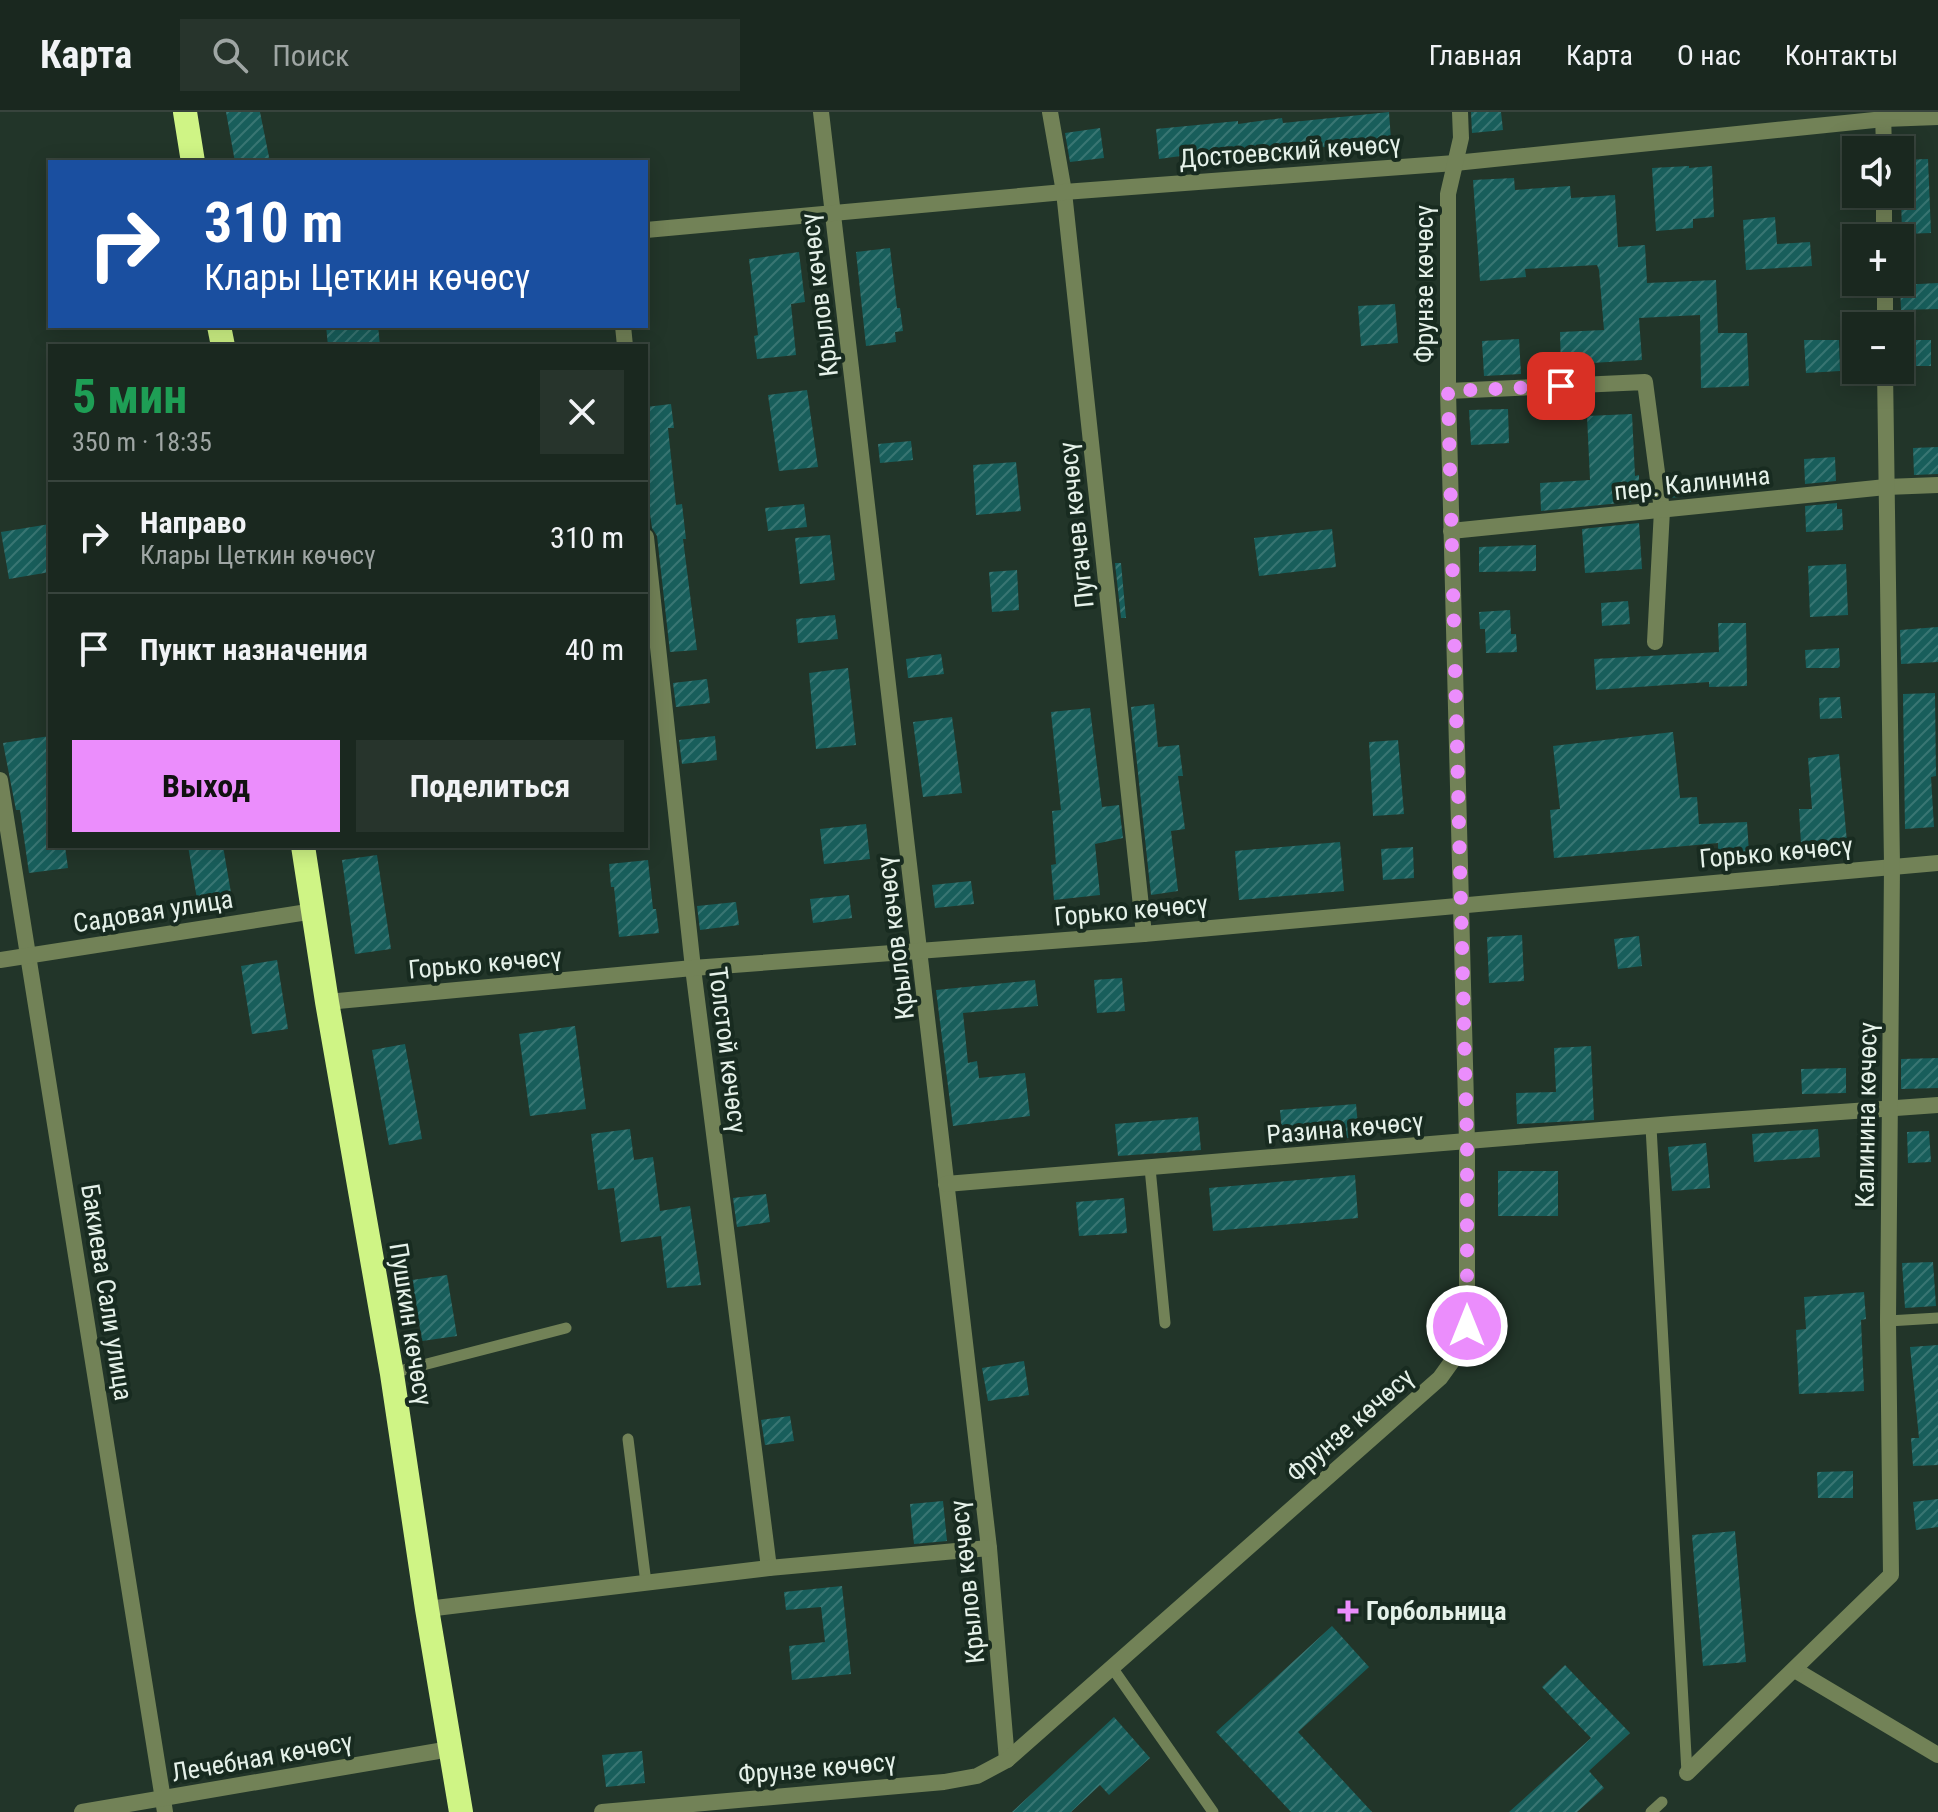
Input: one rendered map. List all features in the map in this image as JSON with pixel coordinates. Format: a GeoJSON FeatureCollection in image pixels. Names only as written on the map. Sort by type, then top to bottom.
{"type":"FeatureCollection","features":[{"type":"Feature","properties":{"kind":"highway"},"geometry":{"type":"LineString","coordinates":[[185,112],[193,160]]}},
{"type":"Feature","properties":{"kind":"highway","name":"Пушкин көчөсү"},"geometry":{"type":"LineString","coordinates":[[303,848],[392,1374],[461,1812]]}},
{"type":"Feature","properties":{"kind":"street","name":"Крылов көчөсү"},"geometry":{"type":"LineString","coordinates":[[821,112],[989,1548],[1007,1760]]}},
{"type":"Feature","properties":{"kind":"street","name":"Пугачев көчөсү"},"geometry":{"type":"LineString","coordinates":[[1050,112],[1064,192],[1144,934]]}},
{"type":"Feature","properties":{"kind":"street","name":"Фрунзе көчөсү"},"geometry":{"type":"LineString","coordinates":[[602,1812],[731,1806],[944,1782],[977,1776],[1007,1760],[1440,1378],[1458,1353],[1467,1326],[1467,1143],[1448,391],[1448,194],[1461,138],[1460,112]]}},
{"type":"Feature","properties":{"kind":"street","name":"Достоевский көчөсү"},"geometry":{"type":"LineString","coordinates":[[648,230],[1064,192],[1455,163],[1884,116],[1938,117]]}},
{"type":"Feature","properties":{"kind":"street"},"geometry":{"type":"LineString","coordinates":[[1448,391],[1645,382],[1662,510],[1655,642]]}},
{"type":"Feature","properties":{"kind":"street","name":"Калинина көчөсү"},"geometry":{"type":"LineString","coordinates":[[1687,1773],[1891,1575],[1888,1321],[1892,866],[1885,384]]}},
{"type":"Feature","properties":{"kind":"street","name":"пер. Калинина"},"geometry":{"type":"LineString","coordinates":[[1451,531],[1886,487],[1938,485]]}},
{"type":"Feature","properties":{"kind":"street","name":"Толстой көчөсү"},"geometry":{"type":"LineString","coordinates":[[648,555],[693,968],[769,1568]]}},
{"type":"Feature","properties":{"kind":"street","name":"Бакиева Сали улица"},"geometry":{"type":"LineString","coordinates":[[0,780],[164,1805]]}},
{"type":"Feature","properties":{"kind":"street","name":"Горько көчөсү"},"geometry":{"type":"LineString","coordinates":[[327,1002],[693,968],[1144,934],[1938,863]]}},
{"type":"Feature","properties":{"kind":"street","name":"Садовая улица"},"geometry":{"type":"LineString","coordinates":[[0,960],[314,911]]}},
{"type":"Feature","properties":{"kind":"street","name":"Разина көчөсү"},"geometry":{"type":"LineString","coordinates":[[946,1184],[1938,1105]]}},
{"type":"Feature","properties":{"kind":"street"},"geometry":{"type":"LineString","coordinates":[[427,1609],[769,1568],[989,1548]]}},
{"type":"Feature","properties":{"kind":"street"},"geometry":{"type":"LineString","coordinates":[[1795,1670],[1938,1755]]}},
{"type":"Feature","properties":{"kind":"street","name":"Лечебная көчөсү"},"geometry":{"type":"LineString","coordinates":[[82,1812],[164,1805],[450,1749]]}},
{"type":"Feature","properties":{"kind":"lane"},"geometry":{"type":"LineString","coordinates":[[1651,1127],[1687,1773]]}},
{"type":"Feature","properties":{"kind":"lane"},"geometry":{"type":"LineString","coordinates":[[1150,1168],[1165,1323]]}},
{"type":"Feature","properties":{"kind":"lane"},"geometry":{"type":"LineString","coordinates":[[1888,1321],[1938,1318]]}},
{"type":"Feature","properties":{"kind":"lane"},"geometry":{"type":"LineString","coordinates":[[392,1374],[566,1328]]}},
{"type":"Feature","properties":{"kind":"lane"},"geometry":{"type":"LineString","coordinates":[[628,1439],[646,1583]]}},
{"type":"Feature","properties":{"kind":"lane"},"geometry":{"type":"LineString","coordinates":[[1111,1666],[1213,1812]]}},
{"type":"Feature","properties":{"kind":"lane"},"geometry":{"type":"LineString","coordinates":[[1651,1812],[1662,1802]]}},
{"type":"Feature","properties":{"kind":"building"},"geometry":{"type":"Polygon","coordinates":[[[226,112],[260,112],[270,160],[235,160],[226,112]]]}},
{"type":"Feature","properties":{"kind":"building"},"geometry":{"type":"Polygon","coordinates":[[[1389,112],[1391,140],[1258,154],[1211,156],[1210,152],[1159,159],[1156,129],[1282,118],[1283,123],[1389,112]]]}},
{"type":"Feature","properties":{"kind":"building"},"geometry":{"type":"Polygon","coordinates":[[[1471,112],[1501,112],[1503,130],[1472,133],[1471,112]]]}},
{"type":"Feature","properties":{"kind":"building"},"geometry":{"type":"Polygon","coordinates":[[[1100,128],[1104,158],[1070,162],[1065,133],[1100,128]]]}},
{"type":"Feature","properties":{"kind":"building"},"geometry":{"type":"Polygon","coordinates":[[[1928,159],[1931,233],[1914,234],[1914,224],[1902,224],[1901,208],[1914,208],[1914,160],[1928,159]]]}},
{"type":"Feature","properties":{"kind":"building"},"geometry":{"type":"Polygon","coordinates":[[[1712,166],[1714,217],[1693,219],[1693,228],[1656,231],[1652,168],[1712,166]]]}},
{"type":"Feature","properties":{"kind":"building"},"geometry":{"type":"Polygon","coordinates":[[[1514,178],[1515,190],[1570,186],[1571,198],[1615,195],[1618,247],[1645,245],[1647,283],[1716,280],[1718,333],[1747,333],[1749,386],[1701,388],[1700,315],[1639,318],[1642,360],[1591,363],[1591,369],[1561,370],[1560,332],[1604,330],[1599,270],[1597,265],[1525,269],[1526,277],[1480,281],[1473,180],[1514,178]]]}},
{"type":"Feature","properties":{"kind":"building"},"geometry":{"type":"Polygon","coordinates":[[[1775,217],[1777,244],[1810,242],[1812,266],[1746,270],[1743,220],[1775,217]]]}},
{"type":"Feature","properties":{"kind":"building"},"geometry":{"type":"Polygon","coordinates":[[[890,248],[903,331],[895,332],[896,342],[866,346],[856,252],[890,248]]]}},
{"type":"Feature","properties":{"kind":"building"},"geometry":{"type":"Polygon","coordinates":[[[799,252],[805,302],[791,304],[796,355],[757,359],[754,336],[758,335],[749,259],[799,252]]]}},
{"type":"Feature","properties":{"kind":"building"},"geometry":{"type":"Polygon","coordinates":[[[1938,283],[1938,309],[1901,310],[1900,296],[1914,296],[1914,284],[1938,283]]]}},
{"type":"Feature","properties":{"kind":"building"},"geometry":{"type":"Polygon","coordinates":[[[1395,304],[1398,343],[1361,346],[1358,306],[1395,304]]]}},
{"type":"Feature","properties":{"kind":"building"},"geometry":{"type":"Polygon","coordinates":[[[326,328],[378,328],[380,344],[328,344],[326,328]]]}},
{"type":"Feature","properties":{"kind":"building"},"geometry":{"type":"Polygon","coordinates":[[[1519,339],[1521,374],[1484,376],[1482,341],[1519,339]]]}},
{"type":"Feature","properties":{"kind":"building"},"geometry":{"type":"Polygon","coordinates":[[[1804,340],[1839,340],[1840,371],[1806,373],[1804,340]]]}},
{"type":"Feature","properties":{"kind":"building"},"geometry":{"type":"Polygon","coordinates":[[[1914,340],[1931,340],[1931,366],[1914,366],[1914,340]]]}},
{"type":"Feature","properties":{"kind":"building"},"geometry":{"type":"Polygon","coordinates":[[[807,390],[818,467],[779,471],[768,395],[807,390]]]}},
{"type":"Feature","properties":{"kind":"building"},"geometry":{"type":"Polygon","coordinates":[[[671,404],[674,428],[668,428],[676,505],[682,504],[686,539],[683,539],[697,650],[670,652],[657,536],[652,528],[648,500],[648,407],[671,404]]]}},
{"type":"Feature","properties":{"kind":"building"},"geometry":{"type":"Polygon","coordinates":[[[1508,409],[1509,443],[1471,445],[1469,410],[1508,409]]]}},
{"type":"Feature","properties":{"kind":"building"},"geometry":{"type":"Polygon","coordinates":[[[1632,414],[1635,476],[1639,475],[1639,481],[1647,480],[1650,500],[1541,511],[1540,483],[1590,480],[1587,416],[1632,414]]]}},
{"type":"Feature","properties":{"kind":"building"},"geometry":{"type":"Polygon","coordinates":[[[911,441],[913,460],[880,463],[878,444],[911,441]]]}},
{"type":"Feature","properties":{"kind":"building"},"geometry":{"type":"Polygon","coordinates":[[[1938,447],[1938,474],[1914,475],[1913,448],[1938,447]]]}},
{"type":"Feature","properties":{"kind":"building"},"geometry":{"type":"Polygon","coordinates":[[[1835,457],[1836,481],[1805,484],[1804,459],[1835,457]]]}},
{"type":"Feature","properties":{"kind":"building"},"geometry":{"type":"Polygon","coordinates":[[[1016,462],[1021,511],[976,515],[973,465],[1016,462]]]}},
{"type":"Feature","properties":{"kind":"building"},"geometry":{"type":"Polygon","coordinates":[[[1694,477],[1695,495],[1671,498],[1669,479],[1694,477]]]}},
{"type":"Feature","properties":{"kind":"building"},"geometry":{"type":"Polygon","coordinates":[[[1837,503],[1837,509],[1842,509],[1843,530],[1806,532],[1805,506],[1837,503]]]}},
{"type":"Feature","properties":{"kind":"building"},"geometry":{"type":"Polygon","coordinates":[[[804,504],[807,527],[768,531],[765,508],[804,504]]]}},
{"type":"Feature","properties":{"kind":"building"},"geometry":{"type":"Polygon","coordinates":[[[1639,523],[1642,569],[1585,573],[1582,529],[1639,523]]]}},
{"type":"Feature","properties":{"kind":"building"},"geometry":{"type":"Polygon","coordinates":[[[48,524],[48,572],[9,579],[1,532],[48,524]]]}},
{"type":"Feature","properties":{"kind":"building"},"geometry":{"type":"Polygon","coordinates":[[[1332,529],[1336,567],[1259,576],[1254,538],[1332,529]]]}},
{"type":"Feature","properties":{"kind":"building"},"geometry":{"type":"Polygon","coordinates":[[[830,535],[835,580],[800,584],[795,538],[830,535]]]}},
{"type":"Feature","properties":{"kind":"building"},"geometry":{"type":"Polygon","coordinates":[[[1536,545],[1536,571],[1479,572],[1479,547],[1536,545]]]}},
{"type":"Feature","properties":{"kind":"building"},"geometry":{"type":"Polygon","coordinates":[[[1115,563],[1121,563],[1126,618],[1121,618],[1115,563]]]}},
{"type":"Feature","properties":{"kind":"building"},"geometry":{"type":"Polygon","coordinates":[[[1846,564],[1848,615],[1810,617],[1808,566],[1846,564]]]}},
{"type":"Feature","properties":{"kind":"building"},"geometry":{"type":"Polygon","coordinates":[[[1017,570],[1019,610],[992,612],[989,572],[1017,570]]]}},
{"type":"Feature","properties":{"kind":"building"},"geometry":{"type":"Polygon","coordinates":[[[1628,601],[1630,624],[1602,626],[1601,603],[1628,601]]]}},
{"type":"Feature","properties":{"kind":"building"},"geometry":{"type":"Polygon","coordinates":[[[1510,610],[1511,634],[1516,634],[1517,652],[1486,653],[1485,629],[1480,629],[1479,612],[1510,610]]]}},
{"type":"Feature","properties":{"kind":"building"},"geometry":{"type":"Polygon","coordinates":[[[835,615],[838,639],[798,643],[796,619],[835,615]]]}},
{"type":"Feature","properties":{"kind":"building"},"geometry":{"type":"Polygon","coordinates":[[[1718,623],[1746,623],[1747,686],[1709,687],[1709,682],[1596,690],[1594,659],[1719,652],[1718,623]]]}},
{"type":"Feature","properties":{"kind":"building"},"geometry":{"type":"Polygon","coordinates":[[[1938,627],[1938,662],[1901,664],[1900,630],[1938,627]]]}},
{"type":"Feature","properties":{"kind":"building"},"geometry":{"type":"Polygon","coordinates":[[[1839,648],[1838,668],[1806,668],[1805,650],[1839,648]]]}},
{"type":"Feature","properties":{"kind":"building"},"geometry":{"type":"Polygon","coordinates":[[[941,654],[944,674],[908,678],[906,659],[941,654]]]}},
{"type":"Feature","properties":{"kind":"building"},"geometry":{"type":"Polygon","coordinates":[[[848,668],[856,745],[816,749],[809,673],[848,668]]]}},
{"type":"Feature","properties":{"kind":"building"},"geometry":{"type":"Polygon","coordinates":[[[707,679],[710,703],[676,707],[673,683],[707,679]]]}},
{"type":"Feature","properties":{"kind":"building"},"geometry":{"type":"Polygon","coordinates":[[[1935,693],[1936,776],[1931,777],[1934,827],[1905,829],[1903,694],[1935,693]]]}},
{"type":"Feature","properties":{"kind":"building"},"geometry":{"type":"Polygon","coordinates":[[[1840,697],[1842,718],[1820,719],[1819,698],[1840,697]]]}},
{"type":"Feature","properties":{"kind":"building"},"geometry":{"type":"Polygon","coordinates":[[[1154,704],[1158,747],[1179,745],[1183,776],[1178,776],[1185,829],[1171,831],[1178,891],[1151,895],[1131,707],[1154,704]]]}},
{"type":"Feature","properties":{"kind":"building"},"geometry":{"type":"Polygon","coordinates":[[[1090,708],[1102,807],[1119,805],[1123,838],[1095,844],[1100,895],[1054,900],[1051,865],[1056,864],[1052,811],[1061,810],[1051,712],[1090,708]]]}},
{"type":"Feature","properties":{"kind":"building"},"geometry":{"type":"Polygon","coordinates":[[[952,717],[962,793],[923,797],[913,722],[952,717]]]}},
{"type":"Feature","properties":{"kind":"building"},"geometry":{"type":"Polygon","coordinates":[[[1673,732],[1680,798],[1697,797],[1699,824],[1747,822],[1749,853],[1718,854],[1718,843],[1554,858],[1550,810],[1560,809],[1553,746],[1673,732]]]}},
{"type":"Feature","properties":{"kind":"building"},"geometry":{"type":"Polygon","coordinates":[[[48,736],[48,848],[65,848],[68,868],[29,873],[20,810],[16,810],[3,743],[48,736]]]}},
{"type":"Feature","properties":{"kind":"building"},"geometry":{"type":"Polygon","coordinates":[[[715,736],[717,760],[682,764],[679,740],[715,736]]]}},
{"type":"Feature","properties":{"kind":"building"},"geometry":{"type":"Polygon","coordinates":[[[1398,740],[1404,814],[1373,816],[1369,742],[1398,740]]]}},
{"type":"Feature","properties":{"kind":"building"},"geometry":{"type":"Polygon","coordinates":[[[1839,754],[1847,842],[1801,844],[1799,809],[1812,809],[1808,758],[1839,754]]]}},
{"type":"Feature","properties":{"kind":"building"},"geometry":{"type":"Polygon","coordinates":[[[866,824],[870,859],[824,864],[820,829],[866,824]]]}},
{"type":"Feature","properties":{"kind":"building"},"geometry":{"type":"Polygon","coordinates":[[[1340,842],[1344,891],[1239,900],[1235,851],[1340,842]]]}},
{"type":"Feature","properties":{"kind":"building"},"geometry":{"type":"Polygon","coordinates":[[[1413,847],[1414,878],[1383,880],[1381,849],[1413,847]]]}},
{"type":"Feature","properties":{"kind":"building"},"geometry":{"type":"Polygon","coordinates":[[[188,848],[223,848],[231,893],[197,899],[188,848]]]}},
{"type":"Feature","properties":{"kind":"building"},"geometry":{"type":"Polygon","coordinates":[[[377,855],[391,949],[355,954],[342,860],[377,855]]]}},
{"type":"Feature","properties":{"kind":"building"},"geometry":{"type":"Polygon","coordinates":[[[648,860],[659,933],[619,937],[609,864],[648,860]]]}},
{"type":"Feature","properties":{"kind":"building"},"geometry":{"type":"Polygon","coordinates":[[[971,881],[974,904],[935,908],[932,885],[971,881]]]}},
{"type":"Feature","properties":{"kind":"building"},"geometry":{"type":"Polygon","coordinates":[[[849,895],[852,918],[813,923],[810,899],[849,895]]]}},
{"type":"Feature","properties":{"kind":"building"},"geometry":{"type":"Polygon","coordinates":[[[736,902],[739,925],[700,930],[697,906],[736,902]]]}},
{"type":"Feature","properties":{"kind":"building"},"geometry":{"type":"Polygon","coordinates":[[[1522,935],[1524,981],[1489,983],[1487,937],[1522,935]]]}},
{"type":"Feature","properties":{"kind":"building"},"geometry":{"type":"Polygon","coordinates":[[[1639,936],[1642,966],[1618,969],[1614,939],[1639,936]]]}},
{"type":"Feature","properties":{"kind":"building"},"geometry":{"type":"Polygon","coordinates":[[[277,960],[288,1029],[252,1034],[241,966],[277,960]]]}},
{"type":"Feature","properties":{"kind":"building"},"geometry":{"type":"Polygon","coordinates":[[[1122,978],[1125,1011],[1097,1013],[1094,980],[1122,978]]]}},
{"type":"Feature","properties":{"kind":"building"},"geometry":{"type":"Polygon","coordinates":[[[1035,980],[1038,1006],[963,1013],[968,1063],[977,1061],[979,1078],[1025,1073],[1030,1116],[953,1126],[936,990],[1035,980]]]}},
{"type":"Feature","properties":{"kind":"building"},"geometry":{"type":"Polygon","coordinates":[[[575,1026],[586,1109],[530,1116],[519,1034],[575,1026]]]}},
{"type":"Feature","properties":{"kind":"building"},"geometry":{"type":"Polygon","coordinates":[[[405,1044],[422,1139],[389,1145],[372,1050],[405,1044]]]}},
{"type":"Feature","properties":{"kind":"building"},"geometry":{"type":"Polygon","coordinates":[[[1591,1046],[1594,1120],[1517,1124],[1516,1093],[1556,1092],[1554,1048],[1591,1046]]]}},
{"type":"Feature","properties":{"kind":"building"},"geometry":{"type":"Polygon","coordinates":[[[1938,1058],[1938,1088],[1901,1089],[1901,1059],[1938,1058]]]}},
{"type":"Feature","properties":{"kind":"building"},"geometry":{"type":"Polygon","coordinates":[[[1846,1068],[1846,1093],[1802,1094],[1801,1069],[1846,1068]]]}},
{"type":"Feature","properties":{"kind":"building"},"geometry":{"type":"Polygon","coordinates":[[[1356,1104],[1359,1137],[1283,1143],[1280,1110],[1356,1104]]]}},
{"type":"Feature","properties":{"kind":"building"},"geometry":{"type":"Polygon","coordinates":[[[1198,1117],[1201,1150],[1118,1156],[1115,1124],[1198,1117]]]}},
{"type":"Feature","properties":{"kind":"building"},"geometry":{"type":"Polygon","coordinates":[[[630,1129],[634,1160],[653,1157],[660,1211],[690,1206],[701,1285],[667,1288],[661,1236],[621,1242],[614,1188],[598,1190],[591,1134],[630,1129]]]}},
{"type":"Feature","properties":{"kind":"building"},"geometry":{"type":"Polygon","coordinates":[[[1818,1129],[1820,1157],[1754,1162],[1752,1134],[1818,1129]]]}},
{"type":"Feature","properties":{"kind":"building"},"geometry":{"type":"Polygon","coordinates":[[[1929,1131],[1931,1162],[1908,1163],[1907,1132],[1929,1131]]]}},
{"type":"Feature","properties":{"kind":"building"},"geometry":{"type":"Polygon","coordinates":[[[1706,1143],[1710,1188],[1672,1191],[1668,1147],[1706,1143]]]}},
{"type":"Feature","properties":{"kind":"building"},"geometry":{"type":"Polygon","coordinates":[[[1498,1171],[1558,1171],[1558,1216],[1498,1216],[1498,1171]]]}},
{"type":"Feature","properties":{"kind":"building"},"geometry":{"type":"Polygon","coordinates":[[[1355,1175],[1358,1218],[1213,1231],[1209,1188],[1355,1175]]]}},
{"type":"Feature","properties":{"kind":"building"},"geometry":{"type":"Polygon","coordinates":[[[766,1194],[770,1222],[737,1227],[733,1198],[766,1194]]]}},
{"type":"Feature","properties":{"kind":"building"},"geometry":{"type":"Polygon","coordinates":[[[1124,1198],[1127,1233],[1079,1236],[1076,1202],[1124,1198]]]}},
{"type":"Feature","properties":{"kind":"building"},"geometry":{"type":"Polygon","coordinates":[[[1933,1262],[1936,1306],[1905,1308],[1902,1263],[1933,1262]]]}},
{"type":"Feature","properties":{"kind":"building"},"geometry":{"type":"Polygon","coordinates":[[[447,1275],[457,1336],[422,1341],[412,1280],[447,1275]]]}},
{"type":"Feature","properties":{"kind":"building"},"geometry":{"type":"Polygon","coordinates":[[[1864,1292],[1866,1319],[1861,1320],[1864,1391],[1799,1394],[1796,1330],[1806,1329],[1804,1297],[1864,1292]]]}},
{"type":"Feature","properties":{"kind":"building"},"geometry":{"type":"Polygon","coordinates":[[[1938,1345],[1938,1465],[1913,1466],[1911,1438],[1919,1438],[1910,1347],[1938,1345]]]}},
{"type":"Feature","properties":{"kind":"building"},"geometry":{"type":"Polygon","coordinates":[[[1024,1361],[1029,1395],[988,1401],[982,1368],[1024,1361]]]}},
{"type":"Feature","properties":{"kind":"building"},"geometry":{"type":"Polygon","coordinates":[[[790,1416],[794,1441],[765,1445],[761,1420],[790,1416]]]}},
{"type":"Feature","properties":{"kind":"building"},"geometry":{"type":"Polygon","coordinates":[[[1853,1471],[1853,1498],[1818,1498],[1817,1472],[1853,1471]]]}},
{"type":"Feature","properties":{"kind":"building"},"geometry":{"type":"Polygon","coordinates":[[[1938,1499],[1938,1527],[1916,1530],[1913,1502],[1938,1499]]]}},
{"type":"Feature","properties":{"kind":"building"},"geometry":{"type":"Polygon","coordinates":[[[943,1501],[947,1541],[914,1544],[910,1504],[943,1501]]]}},
{"type":"Feature","properties":{"kind":"building"},"geometry":{"type":"Polygon","coordinates":[[[1735,1531],[1746,1662],[1703,1666],[1692,1535],[1735,1531]]]}},
{"type":"Feature","properties":{"kind":"building"},"geometry":{"type":"Polygon","coordinates":[[[842,1586],[851,1674],[792,1680],[789,1646],[825,1642],[821,1607],[786,1610],[784,1592],[842,1586]]]}},
{"type":"Feature","properties":{"kind":"building"},"geometry":{"type":"Polygon","coordinates":[[[1332,1626],[1369,1667],[1298,1732],[1372,1812],[1291,1812],[1216,1732],[1332,1626]]]}},
{"type":"Feature","properties":{"kind":"building"},"geometry":{"type":"Polygon","coordinates":[[[1565,1665],[1630,1733],[1589,1771],[1604,1788],[1577,1812],[1509,1812],[1591,1738],[1542,1687],[1565,1665]]]}},
{"type":"Feature","properties":{"kind":"building"},"geometry":{"type":"Polygon","coordinates":[[[1114,1717],[1150,1758],[1109,1795],[1100,1785],[1071,1812],[1012,1812],[1114,1717]]]}},
{"type":"Feature","properties":{"kind":"building"},"geometry":{"type":"Polygon","coordinates":[[[642,1751],[645,1783],[606,1787],[602,1755],[642,1751]]]}},
{"type":"Feature","properties":{"kind":"place","name":"Горбольница"},"geometry":{"type":"Point","coordinates":[1348,1611]}},
{"type":"Feature","properties":{"kind":"route"},"geometry":{"type":"LineString","coordinates":[[1467,1326],[1467,1143],[1448,391],[1561,386]]}}]}
